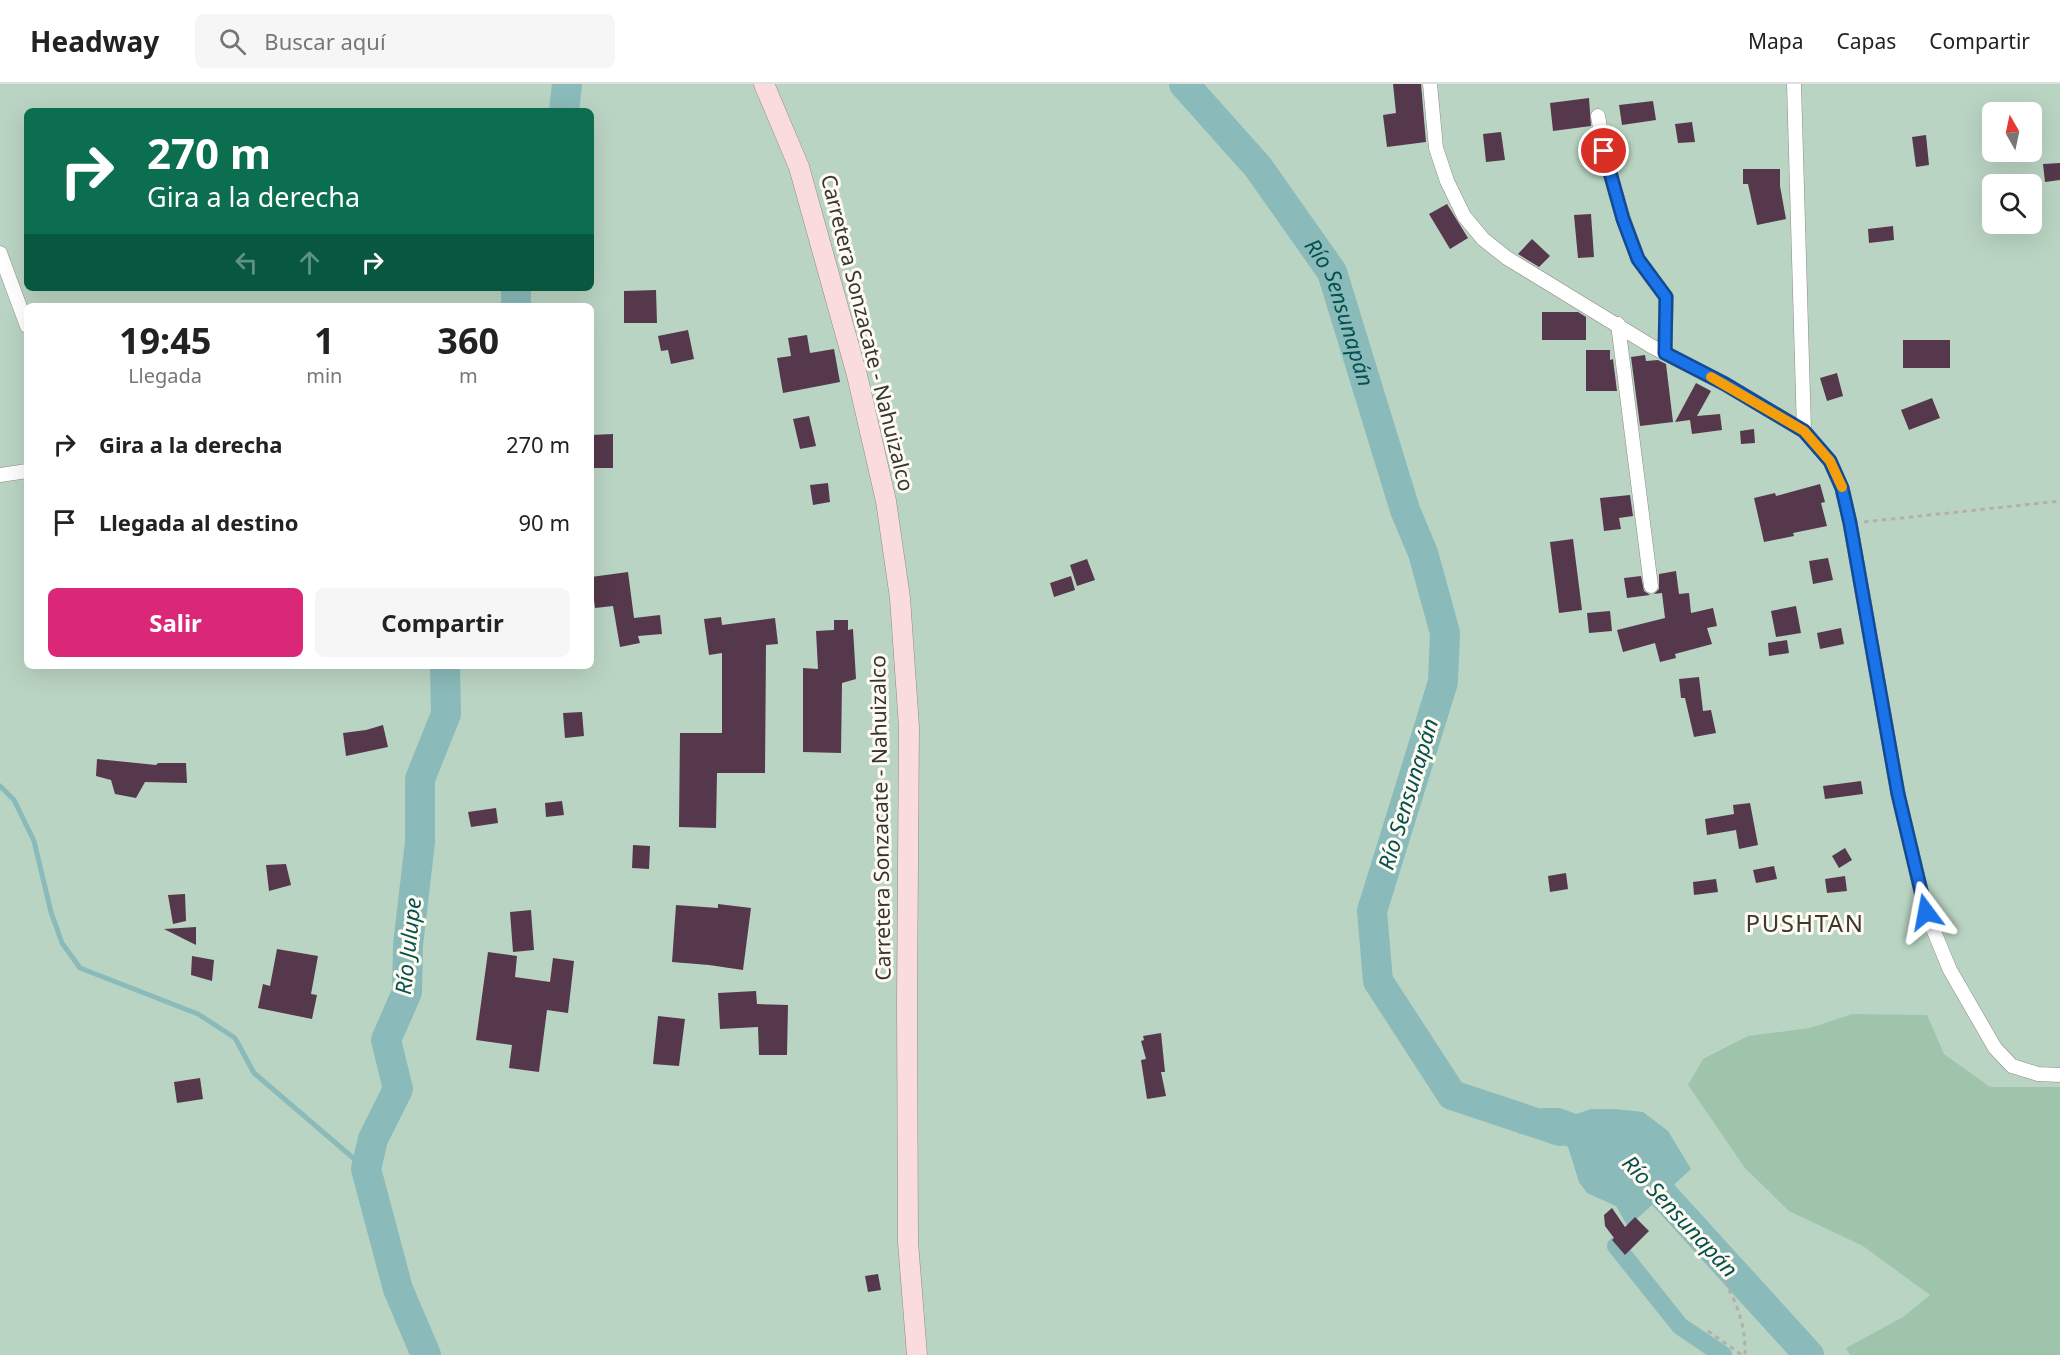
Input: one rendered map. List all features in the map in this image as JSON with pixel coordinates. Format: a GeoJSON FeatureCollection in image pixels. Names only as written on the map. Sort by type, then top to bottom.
{"type":"FeatureCollection","features":[{"type":"Feature","properties":{"kind":"street","name":"Carretera Sonzacate - Nahuizalco"},"geometry":{"type":"LineString","coordinates":[[764,84],[799,167],[857,375],[886,501],[900,598],[909,727],[908,1242],[917,1355]]}},
{"type":"Feature","properties":{"kind":"street"},"geometry":{"type":"LineString","coordinates":[[1430,84],[1436,148],[1447,181],[1464,216],[1483,239],[1507,258],[1665,353],[1725,384],[1804,431],[1830,461],[1842,488],[1850,523],[1898,794],[1926,912],[1950,970],[1995,1048],[2012,1066],[2038,1074],[2060,1075]]}},
{"type":"Feature","properties":{"kind":"street"},"geometry":{"type":"LineString","coordinates":[[1794,84],[1804,431]]}},
{"type":"Feature","properties":{"kind":"street"},"geometry":{"type":"LineString","coordinates":[[1598,116],[1604,151],[1623,219],[1638,259],[1666,297],[1665,353]]}},
{"type":"Feature","properties":{"kind":"street"},"geometry":{"type":"LineString","coordinates":[[0,253],[24,318]]}},
{"type":"Feature","properties":{"kind":"street"},"geometry":{"type":"LineString","coordinates":[[1618,324],[1651,586]]}},
{"type":"Feature","properties":{"kind":"street"},"geometry":{"type":"LineString","coordinates":[[0,476],[24,472]]}},
{"type":"Feature","properties":{"kind":"path"},"geometry":{"type":"LineString","coordinates":[[1850,523],[2060,501]]}},
{"type":"Feature","properties":{"kind":"path"},"geometry":{"type":"LineString","coordinates":[[1708,1331],[1744,1355],[1742,1319],[1734,1298],[1720,1274]]}},
{"type":"Feature","properties":{"kind":"green space"},"geometry":{"type":"Polygon","coordinates":[[[0,84],[2060,84],[2060,1355],[0,1355],[0,84]]]}},
{"type":"Feature","properties":{"kind":"green space"},"geometry":{"type":"Polygon","coordinates":[[[1852,1014],[1927,1015],[1944,1054],[1990,1087],[2060,1087],[2060,1355],[1850,1355],[1846,1348],[1903,1317],[1930,1295],[1863,1246],[1789,1211],[1745,1168],[1688,1085],[1703,1059],[1748,1036],[1810,1028],[1852,1014]]]}},
{"type":"Feature","properties":{"kind":"water"},"geometry":{"type":"Polygon","coordinates":[[[1544,1108],[1560,1108],[1576,1114],[1591,1109],[1643,1112],[1668,1131],[1691,1169],[1628,1227],[1616,1206],[1587,1193],[1579,1182],[1568,1147],[1544,1136],[1519,1134],[1516,1126],[1524,1114],[1544,1108]]]}},
{"type":"Feature","properties":{"kind":"building"},"geometry":{"type":"Polygon","coordinates":[[[1393,84],[1421,84],[1426,142],[1387,147],[1383,115],[1396,113],[1393,84]]]}},
{"type":"Feature","properties":{"kind":"building"},"geometry":{"type":"Polygon","coordinates":[[[1589,98],[1591,126],[1553,131],[1550,103],[1589,98]]]}},
{"type":"Feature","properties":{"kind":"building"},"geometry":{"type":"Polygon","coordinates":[[[1653,101],[1656,120],[1622,125],[1619,105],[1653,101]]]}},
{"type":"Feature","properties":{"kind":"building"},"geometry":{"type":"Polygon","coordinates":[[[1692,122],[1695,142],[1678,143],[1675,124],[1692,122]]]}},
{"type":"Feature","properties":{"kind":"building"},"geometry":{"type":"Polygon","coordinates":[[[1501,132],[1505,160],[1486,162],[1483,134],[1501,132]]]}},
{"type":"Feature","properties":{"kind":"building"},"geometry":{"type":"Polygon","coordinates":[[[1926,135],[1929,165],[1916,167],[1912,137],[1926,135]]]}},
{"type":"Feature","properties":{"kind":"building"},"geometry":{"type":"Polygon","coordinates":[[[2060,163],[2060,180],[2045,182],[2043,164],[2060,163]]]}},
{"type":"Feature","properties":{"kind":"building"},"geometry":{"type":"Polygon","coordinates":[[[1743,169],[1780,169],[1780,186],[1786,219],[1757,225],[1748,184],[1743,184],[1743,169]]]}},
{"type":"Feature","properties":{"kind":"building"},"geometry":{"type":"Polygon","coordinates":[[[1447,204],[1468,238],[1450,249],[1429,214],[1447,204]]]}},
{"type":"Feature","properties":{"kind":"building"},"geometry":{"type":"Polygon","coordinates":[[[1591,214],[1594,257],[1578,258],[1574,215],[1591,214]]]}},
{"type":"Feature","properties":{"kind":"building"},"geometry":{"type":"Polygon","coordinates":[[[1893,226],[1894,240],[1869,243],[1868,229],[1893,226]]]}},
{"type":"Feature","properties":{"kind":"building"},"geometry":{"type":"Polygon","coordinates":[[[1532,239],[1550,256],[1539,267],[1518,254],[1532,239]]]}},
{"type":"Feature","properties":{"kind":"building"},"geometry":{"type":"Polygon","coordinates":[[[656,290],[657,323],[624,323],[624,291],[656,290]]]}},
{"type":"Feature","properties":{"kind":"building"},"geometry":{"type":"Polygon","coordinates":[[[1542,312],[1578,312],[1586,317],[1586,340],[1542,340],[1542,312]]]}},
{"type":"Feature","properties":{"kind":"building"},"geometry":{"type":"Polygon","coordinates":[[[688,330],[694,359],[671,364],[668,350],[661,351],[658,336],[688,330]]]}},
{"type":"Feature","properties":{"kind":"building"},"geometry":{"type":"Polygon","coordinates":[[[807,335],[810,353],[834,349],[840,382],[783,393],[777,358],[791,356],[788,338],[807,335]]]}},
{"type":"Feature","properties":{"kind":"building"},"geometry":{"type":"Polygon","coordinates":[[[1903,340],[1950,340],[1950,368],[1903,368],[1903,340]]]}},
{"type":"Feature","properties":{"kind":"building"},"geometry":{"type":"Polygon","coordinates":[[[1586,350],[1610,350],[1617,391],[1586,391],[1586,350]]]}},
{"type":"Feature","properties":{"kind":"building"},"geometry":{"type":"Polygon","coordinates":[[[1645,355],[1646,361],[1658,360],[1666,364],[1673,422],[1640,426],[1631,357],[1645,355]]]}},
{"type":"Feature","properties":{"kind":"building"},"geometry":{"type":"Polygon","coordinates":[[[1837,373],[1843,396],[1827,401],[1820,378],[1837,373]]]}},
{"type":"Feature","properties":{"kind":"building"},"geometry":{"type":"Polygon","coordinates":[[[1696,383],[1711,391],[1697,416],[1720,414],[1722,430],[1692,434],[1690,420],[1675,422],[1696,383]]]}},
{"type":"Feature","properties":{"kind":"building"},"geometry":{"type":"Polygon","coordinates":[[[1932,398],[1940,418],[1909,430],[1901,410],[1932,398]]]}},
{"type":"Feature","properties":{"kind":"building"},"geometry":{"type":"Polygon","coordinates":[[[809,416],[816,446],[800,449],[793,419],[809,416]]]}},
{"type":"Feature","properties":{"kind":"building"},"geometry":{"type":"Polygon","coordinates":[[[1754,429],[1755,443],[1741,444],[1740,431],[1754,429]]]}},
{"type":"Feature","properties":{"kind":"building"},"geometry":{"type":"Polygon","coordinates":[[[613,434],[613,468],[594,468],[594,435],[613,434]]]}},
{"type":"Feature","properties":{"kind":"building"},"geometry":{"type":"Polygon","coordinates":[[[828,483],[830,502],[813,505],[810,485],[828,483]]]}},
{"type":"Feature","properties":{"kind":"building"},"geometry":{"type":"Polygon","coordinates":[[[1820,484],[1825,502],[1821,503],[1827,526],[1764,542],[1754,498],[1775,493],[1776,496],[1820,484]]]}},
{"type":"Feature","properties":{"kind":"building"},"geometry":{"type":"Polygon","coordinates":[[[1630,495],[1633,516],[1619,518],[1621,529],[1604,531],[1600,498],[1630,495]]]}},
{"type":"Feature","properties":{"kind":"building"},"geometry":{"type":"Polygon","coordinates":[[[1573,539],[1582,610],[1559,613],[1550,542],[1573,539]]]}},
{"type":"Feature","properties":{"kind":"building"},"geometry":{"type":"Polygon","coordinates":[[[1828,558],[1833,580],[1813,584],[1809,561],[1828,558]]]}},
{"type":"Feature","properties":{"kind":"building"},"geometry":{"type":"Polygon","coordinates":[[[1087,559],[1095,580],[1077,586],[1070,565],[1087,559]]]}},
{"type":"Feature","properties":{"kind":"building"},"geometry":{"type":"Polygon","coordinates":[[[1676,571],[1679,594],[1689,593],[1691,613],[1713,608],[1717,626],[1707,628],[1712,644],[1675,654],[1676,658],[1660,662],[1655,643],[1623,652],[1617,630],[1665,618],[1662,593],[1654,594],[1659,589],[1659,574],[1676,571]]]}},
{"type":"Feature","properties":{"kind":"building"},"geometry":{"type":"Polygon","coordinates":[[[628,572],[634,618],[660,615],[662,634],[638,636],[640,643],[620,647],[613,606],[595,608],[594,577],[628,572]]]}},
{"type":"Feature","properties":{"kind":"building"},"geometry":{"type":"Polygon","coordinates":[[[1071,576],[1075,590],[1054,597],[1050,583],[1071,576]]]}},
{"type":"Feature","properties":{"kind":"building"},"geometry":{"type":"Polygon","coordinates":[[[1641,576],[1644,591],[1650,595],[1627,598],[1624,578],[1641,576]]]}},
{"type":"Feature","properties":{"kind":"building"},"geometry":{"type":"Polygon","coordinates":[[[1796,606],[1801,633],[1776,637],[1771,611],[1796,606]]]}},
{"type":"Feature","properties":{"kind":"building"},"geometry":{"type":"Polygon","coordinates":[[[1610,611],[1612,631],[1589,633],[1587,613],[1610,611]]]}},
{"type":"Feature","properties":{"kind":"building"},"geometry":{"type":"Polygon","coordinates":[[[721,617],[722,625],[775,618],[778,644],[766,645],[765,773],[717,773],[716,828],[679,827],[680,733],[722,733],[722,653],[709,655],[704,619],[721,617]]]}},
{"type":"Feature","properties":{"kind":"building"},"geometry":{"type":"Polygon","coordinates":[[[834,620],[848,620],[848,630],[853,629],[856,679],[842,683],[841,753],[803,752],[803,668],[818,669],[816,631],[834,630],[834,620]]]}},
{"type":"Feature","properties":{"kind":"building"},"geometry":{"type":"Polygon","coordinates":[[[1841,628],[1844,644],[1820,649],[1817,633],[1841,628]]]}},
{"type":"Feature","properties":{"kind":"building"},"geometry":{"type":"Polygon","coordinates":[[[1787,640],[1789,653],[1769,656],[1768,643],[1787,640]]]}},
{"type":"Feature","properties":{"kind":"building"},"geometry":{"type":"Polygon","coordinates":[[[1699,677],[1703,711],[1711,710],[1716,733],[1694,737],[1685,698],[1681,698],[1679,679],[1699,677]]]}},
{"type":"Feature","properties":{"kind":"building"},"geometry":{"type":"Polygon","coordinates":[[[582,712],[584,736],[565,738],[563,713],[582,712]]]}},
{"type":"Feature","properties":{"kind":"building"},"geometry":{"type":"Polygon","coordinates":[[[383,725],[388,747],[346,756],[343,733],[383,725]]]}},
{"type":"Feature","properties":{"kind":"building"},"geometry":{"type":"Polygon","coordinates":[[[97,759],[156,765],[158,763],[186,763],[187,783],[145,782],[136,798],[115,794],[111,780],[96,776],[97,759]]]}},
{"type":"Feature","properties":{"kind":"building"},"geometry":{"type":"Polygon","coordinates":[[[1861,781],[1863,794],[1825,799],[1823,786],[1861,781]]]}},
{"type":"Feature","properties":{"kind":"building"},"geometry":{"type":"Polygon","coordinates":[[[562,801],[564,815],[546,817],[545,803],[562,801]]]}},
{"type":"Feature","properties":{"kind":"building"},"geometry":{"type":"Polygon","coordinates":[[[1750,803],[1758,845],[1739,849],[1736,830],[1707,835],[1705,819],[1734,814],[1733,805],[1750,803]]]}},
{"type":"Feature","properties":{"kind":"building"},"geometry":{"type":"Polygon","coordinates":[[[496,808],[498,823],[471,827],[468,812],[496,808]]]}},
{"type":"Feature","properties":{"kind":"building"},"geometry":{"type":"Polygon","coordinates":[[[633,845],[650,846],[649,869],[632,868],[633,845]]]}},
{"type":"Feature","properties":{"kind":"building"},"geometry":{"type":"Polygon","coordinates":[[[1845,848],[1852,860],[1839,868],[1832,856],[1845,848]]]}},
{"type":"Feature","properties":{"kind":"building"},"geometry":{"type":"Polygon","coordinates":[[[286,864],[291,885],[269,891],[266,865],[286,864]]]}},
{"type":"Feature","properties":{"kind":"building"},"geometry":{"type":"Polygon","coordinates":[[[1774,866],[1777,879],[1756,883],[1753,870],[1774,866]]]}},
{"type":"Feature","properties":{"kind":"building"},"geometry":{"type":"Polygon","coordinates":[[[1566,873],[1568,889],[1550,892],[1548,876],[1566,873]]]}},
{"type":"Feature","properties":{"kind":"building"},"geometry":{"type":"Polygon","coordinates":[[[1845,876],[1847,891],[1827,893],[1825,879],[1845,876]]]}},
{"type":"Feature","properties":{"kind":"building"},"geometry":{"type":"Polygon","coordinates":[[[1716,879],[1718,892],[1694,895],[1693,882],[1716,879]]]}},
{"type":"Feature","properties":{"kind":"building"},"geometry":{"type":"Polygon","coordinates":[[[185,894],[186,921],[173,924],[168,895],[185,894]]]}},
{"type":"Feature","properties":{"kind":"building"},"geometry":{"type":"Polygon","coordinates":[[[718,904],[751,908],[743,970],[672,962],[676,905],[718,908],[718,904]]]}},
{"type":"Feature","properties":{"kind":"building"},"geometry":{"type":"Polygon","coordinates":[[[531,910],[534,950],[513,952],[510,912],[531,910]]]}},
{"type":"Feature","properties":{"kind":"building"},"geometry":{"type":"Polygon","coordinates":[[[196,927],[196,945],[164,929],[196,927]]]}},
{"type":"Feature","properties":{"kind":"building"},"geometry":{"type":"Polygon","coordinates":[[[277,949],[318,956],[311,994],[317,995],[312,1019],[258,1008],[263,984],[270,986],[277,949]]]}},
{"type":"Feature","properties":{"kind":"building"},"geometry":{"type":"Polygon","coordinates":[[[488,952],[517,956],[515,977],[550,982],[553,958],[574,961],[568,1013],[547,1010],[539,1072],[509,1068],[512,1045],[476,1040],[488,952]]]}},
{"type":"Feature","properties":{"kind":"building"},"geometry":{"type":"Polygon","coordinates":[[[192,956],[214,960],[212,981],[191,975],[192,956]]]}},
{"type":"Feature","properties":{"kind":"building"},"geometry":{"type":"Polygon","coordinates":[[[756,991],[757,1004],[788,1005],[787,1055],[759,1055],[758,1027],[720,1029],[718,993],[756,991]]]}},
{"type":"Feature","properties":{"kind":"building"},"geometry":{"type":"Polygon","coordinates":[[[658,1016],[685,1019],[679,1066],[653,1064],[658,1016]]]}},
{"type":"Feature","properties":{"kind":"building"},"geometry":{"type":"Polygon","coordinates":[[[1161,1033],[1165,1072],[1161,1072],[1166,1096],[1147,1099],[1141,1060],[1146,1059],[1141,1041],[1144,1040],[1143,1036],[1161,1033]]]}},
{"type":"Feature","properties":{"kind":"building"},"geometry":{"type":"Polygon","coordinates":[[[200,1078],[203,1099],[177,1103],[174,1082],[200,1078]]]}},
{"type":"Feature","properties":{"kind":"building"},"geometry":{"type":"Polygon","coordinates":[[[1612,1208],[1625,1227],[1635,1217],[1649,1231],[1625,1255],[1612,1240],[1614,1238],[1605,1226],[1604,1215],[1612,1208]]]}},
{"type":"Feature","properties":{"kind":"building"},"geometry":{"type":"Polygon","coordinates":[[[878,1274],[881,1290],[868,1292],[865,1276],[878,1274]]]}},
{"type":"Feature","properties":{"kind":"waterway","name":"Río Julupe"},"geometry":{"type":"LineString","coordinates":[[564,108],[567,84]]}},
{"type":"Feature","properties":{"kind":"waterway","name":"Río Sensunapán"},"geometry":{"type":"LineString","coordinates":[[1184,84],[1258,167],[1332,272],[1405,510],[1423,553],[1445,633],[1443,682],[1372,911],[1378,981],[1452,1095],[1560,1131]]}},
{"type":"Feature","properties":{"kind":"waterway","name":"Río Julupe"},"geometry":{"type":"LineString","coordinates":[[516,291],[516,303]]}},
{"type":"Feature","properties":{"kind":"waterway","name":"Río Julupe"},"geometry":{"type":"LineString","coordinates":[[426,1355],[398,1289],[366,1169],[373,1139],[398,1089],[386,1040],[407,992],[408,945],[420,842],[420,779],[446,714],[445,669]]}},
{"type":"Feature","properties":{"kind":"waterway"},"geometry":{"type":"LineString","coordinates":[[0,786],[14,800],[34,841],[51,912],[62,943],[80,968],[198,1014],[235,1038],[254,1073],[366,1169]]}},
{"type":"Feature","properties":{"kind":"waterway","name":"Río Sensunapán"},"geometry":{"type":"LineString","coordinates":[[1636,1165],[1809,1355]]}},
{"type":"Feature","properties":{"kind":"waterway"},"geometry":{"type":"LineString","coordinates":[[1616,1246],[1680,1326],[1723,1355]]}},
{"type":"Feature","properties":{"kind":"slow traffic"},"geometry":{"type":"LineString","coordinates":[[1711,377],[1804,431],[1830,461],[1842,487]]}},
{"type":"Feature","properties":{"kind":"district","name":"PUSHTAN"},"geometry":{"type":"Point","coordinates":[1805,924]}},
{"type":"Feature","properties":{"kind":"route"},"geometry":{"type":"LineString","coordinates":[[1604,151],[1623,219],[1638,259],[1666,297],[1665,353],[1725,384],[1804,431],[1830,461],[1842,488],[1898,794],[1926,912]]}}]}
